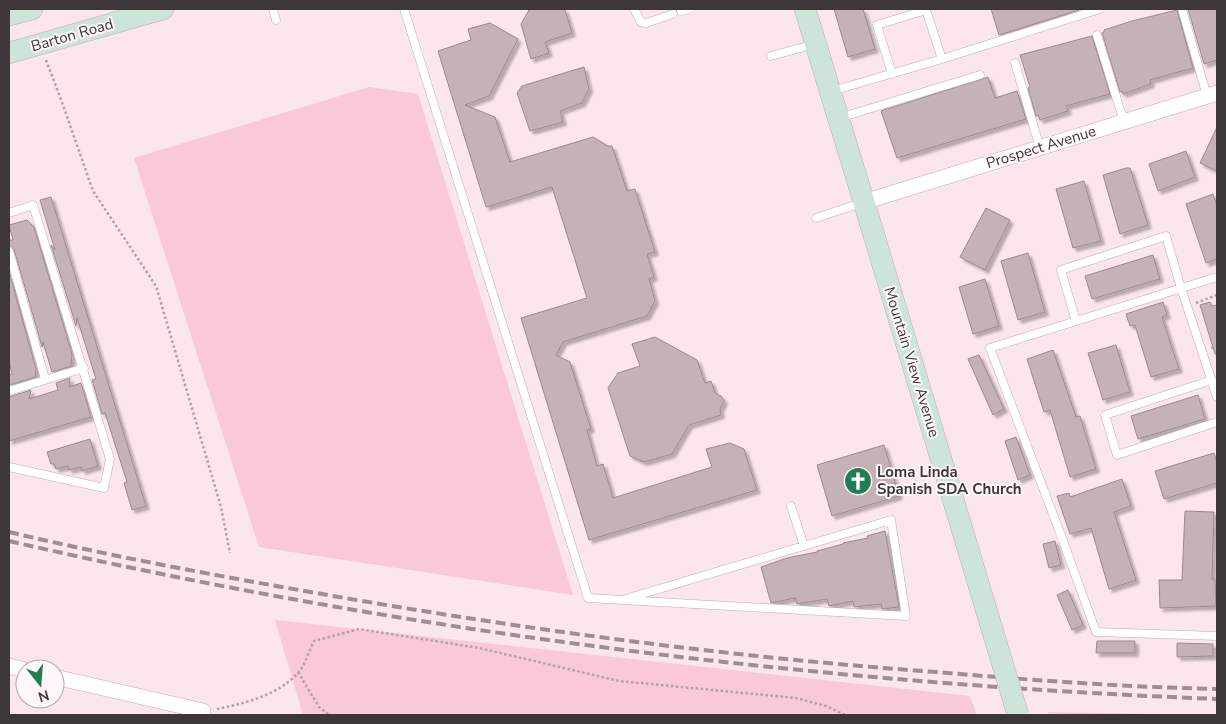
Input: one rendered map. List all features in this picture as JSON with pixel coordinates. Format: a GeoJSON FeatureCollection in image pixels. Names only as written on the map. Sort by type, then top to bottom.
{"type":"FeatureCollection","features":[{"type":"Feature","properties":{"kind":"main road"},"geometry":{"type":"LineString","coordinates":[[9,15],[32,9]]}},
{"type":"Feature","properties":{"kind":"main road","name":"Barton Road"},"geometry":{"type":"LineString","coordinates":[[9,53],[164,9]]}},
{"type":"Feature","properties":{"kind":"main road","name":"Mountain View Avenue"},"geometry":{"type":"LineString","coordinates":[[805,9],[1018,715]]}},
{"type":"Feature","properties":{"kind":"street","name":"Prospect Avenue"},"geometry":{"type":"LineString","coordinates":[[864,202],[1212,94]]}},
{"type":"Feature","properties":{"kind":"street"},"geometry":{"type":"LineString","coordinates":[[65,679],[203,711]]}},
{"type":"Feature","properties":{"kind":"lane"},"geometry":{"type":"LineString","coordinates":[[273,9],[276,20]]}},
{"type":"Feature","properties":{"kind":"lane"},"geometry":{"type":"LineString","coordinates":[[404,9],[588,598],[622,600],[906,616],[891,520],[622,600]]}},
{"type":"Feature","properties":{"kind":"lane"},"geometry":{"type":"LineString","coordinates":[[634,9],[641,22],[646,23],[673,14]]}},
{"type":"Feature","properties":{"kind":"lane"},"geometry":{"type":"LineString","coordinates":[[830,91],[942,59],[1100,9]]}},
{"type":"Feature","properties":{"kind":"lane"},"geometry":{"type":"LineString","coordinates":[[1182,9],[1212,94]]}},
{"type":"Feature","properties":{"kind":"lane"},"geometry":{"type":"LineString","coordinates":[[892,74],[877,25],[926,10],[942,59]]}},
{"type":"Feature","properties":{"kind":"lane"},"geometry":{"type":"LineString","coordinates":[[1097,35],[1124,122]]}},
{"type":"Feature","properties":{"kind":"lane"},"geometry":{"type":"LineString","coordinates":[[771,56],[816,43]]}},
{"type":"Feature","properties":{"kind":"lane"},"geometry":{"type":"LineString","coordinates":[[1015,63],[1040,148]]}},
{"type":"Feature","properties":{"kind":"lane"},"geometry":{"type":"LineString","coordinates":[[838,118],[980,75]]}},
{"type":"Feature","properties":{"kind":"lane"},"geometry":{"type":"LineString","coordinates":[[816,218],[864,202]]}},
{"type":"Feature","properties":{"kind":"lane"},"geometry":{"type":"LineString","coordinates":[[9,213],[33,205],[84,368],[110,459],[104,488],[9,467]]}},
{"type":"Feature","properties":{"kind":"lane"},"geometry":{"type":"LineString","coordinates":[[1076,321],[1060,270],[1166,236],[1217,397]]}},
{"type":"Feature","properties":{"kind":"lane"},"geometry":{"type":"LineString","coordinates":[[9,252],[45,380]]}},
{"type":"Feature","properties":{"kind":"lane"},"geometry":{"type":"LineString","coordinates":[[1217,277],[990,348],[1096,632],[1217,636]]}},
{"type":"Feature","properties":{"kind":"lane"},"geometry":{"type":"LineString","coordinates":[[9,390],[84,368]]}},
{"type":"Feature","properties":{"kind":"lane"},"geometry":{"type":"LineString","coordinates":[[1212,380],[1105,415],[1117,455],[1217,422]]}},
{"type":"Feature","properties":{"kind":"lane"},"geometry":{"type":"LineString","coordinates":[[791,506],[804,546]]}},
{"type":"Feature","properties":{"kind":"path"},"geometry":{"type":"LineString","coordinates":[[37,46],[48,63],[93,191],[156,286],[221,507],[230,553]]}},
{"type":"Feature","properties":{"kind":"path"},"geometry":{"type":"LineString","coordinates":[[1187,306],[1217,295]]}},
{"type":"Feature","properties":{"kind":"path"},"geometry":{"type":"LineString","coordinates":[[203,711],[240,704],[269,695],[298,672],[314,642],[359,629],[479,648],[619,680],[796,698],[826,706],[845,715]]}},
{"type":"Feature","properties":{"kind":"path"},"geometry":{"type":"LineString","coordinates":[[298,672],[319,707],[328,715]]}},
{"type":"Feature","properties":{"kind":"shaded area"},"geometry":{"type":"Polygon","coordinates":[[[369,87],[418,94],[573,595],[259,547],[134,158],[369,87]]]}},
{"type":"Feature","properties":{"kind":"shaded area"},"geometry":{"type":"Polygon","coordinates":[[[275,620],[970,696],[977,715],[303,715],[275,620]]]}},
{"type":"Feature","properties":{"kind":"shaded area"},"geometry":{"type":"Polygon","coordinates":[[[1048,712],[1217,715],[1049,715],[1048,712]]]}},
{"type":"Feature","properties":{"kind":"building"},"geometry":{"type":"Polygon","coordinates":[[[834,9],[863,9],[875,49],[848,57],[834,9]]]}},
{"type":"Feature","properties":{"kind":"building"},"geometry":{"type":"Polygon","coordinates":[[[991,9],[1079,9],[1079,10],[999,35],[991,9]]]}},
{"type":"Feature","properties":{"kind":"building"},"geometry":{"type":"Polygon","coordinates":[[[1188,9],[1217,9],[1217,60],[1204,64],[1188,9]]]}},
{"type":"Feature","properties":{"kind":"building"},"geometry":{"type":"Polygon","coordinates":[[[529,10],[565,10],[572,33],[545,42],[549,53],[531,59],[521,24],[529,10]]]}},
{"type":"Feature","properties":{"kind":"building"},"geometry":{"type":"Polygon","coordinates":[[[1177,10],[1193,68],[1150,80],[1151,84],[1123,94],[1122,91],[1120,92],[1102,33],[1104,30],[1177,10]]]}},
{"type":"Feature","properties":{"kind":"building"},"geometry":{"type":"Polygon","coordinates":[[[490,23],[518,39],[489,96],[465,105],[495,117],[510,162],[593,137],[608,146],[612,146],[627,191],[635,189],[655,252],[647,254],[654,277],[649,279],[655,301],[647,316],[563,342],[556,355],[570,362],[591,429],[587,430],[597,466],[603,464],[613,498],[712,467],[706,449],[730,443],[744,449],[757,490],[589,540],[521,318],[587,298],[552,187],[486,207],[438,51],[471,40],[468,29],[490,23]]]}},
{"type":"Feature","properties":{"kind":"building"},"geometry":{"type":"Polygon","coordinates":[[[1092,36],[1110,94],[1066,106],[1068,111],[1040,120],[1038,115],[1036,116],[1028,88],[1030,87],[1020,55],[1092,36]]]}},
{"type":"Feature","properties":{"kind":"building"},"geometry":{"type":"Polygon","coordinates":[[[584,67],[589,89],[582,103],[560,111],[563,122],[530,131],[517,93],[522,86],[584,67]]]}},
{"type":"Feature","properties":{"kind":"building"},"geometry":{"type":"Polygon","coordinates":[[[988,77],[995,98],[1017,91],[1026,119],[897,158],[881,111],[988,77]]]}},
{"type":"Feature","properties":{"kind":"building"},"geometry":{"type":"Polygon","coordinates":[[[1217,127],[1217,171],[1200,163],[1217,127]]]}},
{"type":"Feature","properties":{"kind":"building"},"geometry":{"type":"Polygon","coordinates":[[[1186,151],[1195,177],[1158,191],[1149,164],[1186,151]]]}},
{"type":"Feature","properties":{"kind":"building"},"geometry":{"type":"Polygon","coordinates":[[[1130,168],[1148,225],[1120,234],[1103,175],[1130,168]]]}},
{"type":"Feature","properties":{"kind":"building"},"geometry":{"type":"Polygon","coordinates":[[[1084,181],[1101,241],[1073,248],[1056,189],[1084,181]]]}},
{"type":"Feature","properties":{"kind":"building"},"geometry":{"type":"Polygon","coordinates":[[[1213,194],[1217,206],[1217,259],[1206,263],[1186,204],[1213,194]]]}},
{"type":"Feature","properties":{"kind":"building"},"geometry":{"type":"Polygon","coordinates":[[[51,197],[146,506],[132,510],[124,483],[127,482],[105,413],[102,414],[92,380],[96,379],[77,318],[76,326],[51,245],[55,250],[40,200],[51,197]]]}},
{"type":"Feature","properties":{"kind":"building"},"geometry":{"type":"Polygon","coordinates":[[[986,208],[1010,220],[985,270],[960,257],[986,208]]]}},
{"type":"Feature","properties":{"kind":"building"},"geometry":{"type":"Polygon","coordinates":[[[27,220],[34,227],[72,354],[71,366],[52,372],[43,342],[42,347],[14,249],[9,246],[9,240],[13,240],[9,225],[27,220]]]}},
{"type":"Feature","properties":{"kind":"building"},"geometry":{"type":"Polygon","coordinates":[[[1028,253],[1045,312],[1018,320],[1001,261],[1028,253]]]}},
{"type":"Feature","properties":{"kind":"building"},"geometry":{"type":"Polygon","coordinates":[[[1153,255],[1160,279],[1092,299],[1085,276],[1153,255]]]}},
{"type":"Feature","properties":{"kind":"building"},"geometry":{"type":"Polygon","coordinates":[[[9,271],[36,369],[35,377],[9,385],[9,375],[12,374],[9,362],[9,271]]]}},
{"type":"Feature","properties":{"kind":"building"},"geometry":{"type":"Polygon","coordinates":[[[985,279],[999,326],[973,334],[959,287],[985,279]]]}},
{"type":"Feature","properties":{"kind":"building"},"geometry":{"type":"Polygon","coordinates":[[[1163,302],[1167,315],[1162,317],[1179,369],[1151,377],[1135,325],[1130,326],[1126,314],[1163,302]]]}},
{"type":"Feature","properties":{"kind":"building"},"geometry":{"type":"Polygon","coordinates":[[[1210,302],[1212,306],[1217,305],[1217,354],[1215,354],[1200,305],[1210,302]]]}},
{"type":"Feature","properties":{"kind":"building"},"geometry":{"type":"Polygon","coordinates":[[[655,337],[697,360],[705,383],[711,381],[715,393],[721,396],[724,401],[720,409],[721,415],[689,425],[672,454],[644,462],[630,456],[608,388],[618,373],[640,366],[632,344],[655,337]]]}},
{"type":"Feature","properties":{"kind":"building"},"geometry":{"type":"Polygon","coordinates":[[[1116,345],[1130,392],[1103,400],[1088,353],[1116,345]]]}},
{"type":"Feature","properties":{"kind":"building"},"geometry":{"type":"Polygon","coordinates":[[[1053,350],[1076,417],[1080,416],[1096,469],[1070,477],[1050,410],[1044,412],[1027,359],[1053,350]]]}},
{"type":"Feature","properties":{"kind":"building"},"geometry":{"type":"Polygon","coordinates":[[[979,355],[1004,409],[993,415],[968,359],[979,355]]]}},
{"type":"Feature","properties":{"kind":"building"},"geometry":{"type":"Polygon","coordinates":[[[70,378],[69,387],[81,383],[91,417],[9,441],[9,397],[31,390],[29,399],[58,390],[56,383],[70,378]]]}},
{"type":"Feature","properties":{"kind":"building"},"geometry":{"type":"Polygon","coordinates":[[[1198,395],[1205,419],[1138,439],[1131,416],[1198,395]]]}},
{"type":"Feature","properties":{"kind":"building"},"geometry":{"type":"Polygon","coordinates":[[[1016,437],[1030,475],[1018,480],[1005,441],[1016,437]]]}},
{"type":"Feature","properties":{"kind":"building"},"geometry":{"type":"Polygon","coordinates":[[[90,439],[98,466],[82,471],[81,467],[69,470],[68,466],[56,469],[54,464],[51,464],[47,452],[90,439]]]}},
{"type":"Feature","properties":{"kind":"building","name":"Loma Linda Spanish SDA Church"},"geometry":{"type":"Polygon","coordinates":[[[884,445],[899,496],[832,516],[817,465],[884,445]]]}},
{"type":"Feature","properties":{"kind":"building"},"geometry":{"type":"Polygon","coordinates":[[[1214,453],[1217,463],[1217,483],[1164,499],[1155,471],[1214,453]]]}},
{"type":"Feature","properties":{"kind":"building"},"geometry":{"type":"Polygon","coordinates":[[[1122,479],[1131,506],[1114,512],[1136,580],[1109,589],[1091,528],[1070,534],[1057,496],[1069,493],[1070,497],[1122,479]]]}},
{"type":"Feature","properties":{"kind":"building"},"geometry":{"type":"Polygon","coordinates":[[[1185,511],[1214,512],[1212,579],[1215,579],[1216,606],[1160,608],[1159,580],[1182,580],[1185,511]]]}},
{"type":"Feature","properties":{"kind":"building"},"geometry":{"type":"Polygon","coordinates":[[[885,531],[899,607],[882,609],[881,604],[854,607],[853,601],[829,606],[827,599],[797,604],[795,598],[771,603],[761,567],[787,558],[868,538],[867,536],[885,531]]]}},
{"type":"Feature","properties":{"kind":"building"},"geometry":{"type":"Polygon","coordinates":[[[1055,541],[1061,565],[1049,568],[1043,544],[1055,541]]]}},
{"type":"Feature","properties":{"kind":"building"},"geometry":{"type":"Polygon","coordinates":[[[1068,590],[1083,625],[1072,630],[1057,595],[1068,590]]]}},
{"type":"Feature","properties":{"kind":"building"},"geometry":{"type":"Polygon","coordinates":[[[1097,641],[1135,641],[1135,653],[1096,653],[1097,641]]]}},
{"type":"Feature","properties":{"kind":"building"},"geometry":{"type":"Polygon","coordinates":[[[1177,643],[1213,644],[1213,656],[1177,657],[1177,643]]]}},
{"type":"Feature","properties":{"kind":"railway"},"geometry":{"type":"LineString","coordinates":[[9,532],[162,565],[316,593],[547,630],[702,650],[858,666],[1076,683],[1217,689]]}},
{"type":"Feature","properties":{"kind":"railway"},"geometry":{"type":"LineString","coordinates":[[9,541],[158,573],[308,602],[458,627],[609,648],[761,666],[913,680],[1217,699]]}},
{"type":"Feature","properties":{"kind":"place","name":"Loma Linda Spanish SDA Church"},"geometry":{"type":"Point","coordinates":[858,481]}}]}
